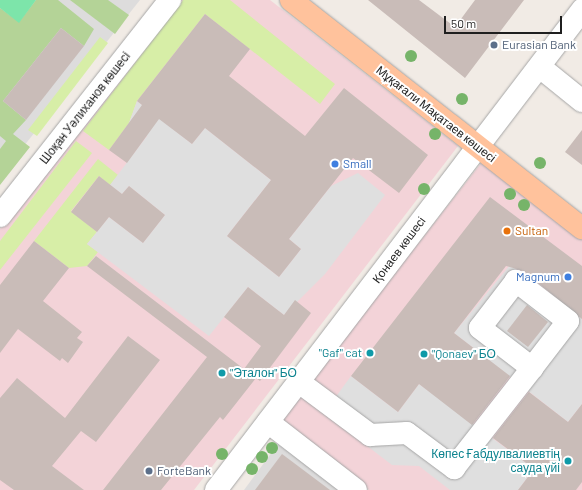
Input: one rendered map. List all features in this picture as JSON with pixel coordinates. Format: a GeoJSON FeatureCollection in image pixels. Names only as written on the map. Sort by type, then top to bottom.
{"type":"FeatureCollection","features":[{"type":"Feature","properties":{"kind":"main road","name":"Мұқағали Мақатаев көшесі"},"geometry":{"type":"LineString","coordinates":[[291,0],[582,228]]}},
{"type":"Feature","properties":{"kind":"street","name":"Шоқан Уәлиханов көшесі"},"geometry":{"type":"LineString","coordinates":[[0,216],[170,0]]}},
{"type":"Feature","properties":{"kind":"street","name":"Қонаев көшесі"},"geometry":{"type":"LineString","coordinates":[[216,490],[582,10]]}},
{"type":"Feature","properties":{"kind":"street"},"geometry":{"type":"LineString","coordinates":[[540,67],[582,101]]}},
{"type":"Feature","properties":{"kind":"street"},"geometry":{"type":"LineString","coordinates":[[299,382],[370,435],[408,433],[454,468],[532,368]]}},
{"type":"Feature","properties":{"kind":"street"},"geometry":{"type":"LineString","coordinates":[[268,422],[356,490]]}},
{"type":"Feature","properties":{"kind":"shaded area"},"geometry":{"type":"Polygon","coordinates":[[[0,0],[140,0],[0,176],[0,0]]]}},
{"type":"Feature","properties":{"kind":"shaded area"},"geometry":{"type":"Polygon","coordinates":[[[180,0],[270,0],[458,146],[194,490],[0,490],[0,229],[180,0]]]}},
{"type":"Feature","properties":{"kind":"shaded area"},"geometry":{"type":"Polygon","coordinates":[[[137,101],[192,144],[205,128],[271,180],[227,236],[279,277],[301,249],[289,239],[331,186],[358,173],[385,195],[325,274],[284,315],[248,287],[209,336],[87,244],[109,217],[143,243],[165,215],[129,186],[122,194],[110,185],[147,136],[129,123],[137,101]]]}},
{"type":"Feature","properties":{"kind":"shaded area"},"geometry":{"type":"Polygon","coordinates":[[[482,162],[582,240],[582,490],[369,490],[279,421],[482,162]]]}},
{"type":"Feature","properties":{"kind":"shaded area"},"geometry":{"type":"Polygon","coordinates":[[[510,265],[582,319],[582,404],[568,422],[454,333],[510,265]]]}},
{"type":"Feature","properties":{"kind":"shaded area"},"geometry":{"type":"Polygon","coordinates":[[[351,376],[398,412],[419,384],[534,469],[518,490],[450,490],[419,466],[392,465],[324,413],[351,376]]]}},
{"type":"Feature","properties":{"kind":"shaded area"},"geometry":{"type":"Polygon","coordinates":[[[278,444],[340,490],[244,490],[278,444]]]}},
{"type":"Feature","properties":{"kind":"green space"},"geometry":{"type":"Polygon","coordinates":[[[0,0],[36,0],[19,23],[0,8],[0,0]]]}},
{"type":"Feature","properties":{"kind":"green space"},"geometry":{"type":"Polygon","coordinates":[[[36,0],[58,0],[94,29],[84,46],[61,28],[3,101],[26,120],[13,134],[30,147],[0,185],[0,149],[6,141],[0,136],[0,8],[19,22],[36,0]]]}},
{"type":"Feature","properties":{"kind":"green space"},"geometry":{"type":"Polygon","coordinates":[[[70,0],[108,0],[129,15],[115,34],[70,0]]]}},
{"type":"Feature","properties":{"kind":"green space"},"geometry":{"type":"Polygon","coordinates":[[[183,0],[230,0],[335,84],[320,104],[205,14],[137,101],[129,123],[109,150],[83,131],[183,0]]]}},
{"type":"Feature","properties":{"kind":"green space"},"geometry":{"type":"Polygon","coordinates":[[[100,37],[108,43],[37,136],[28,130],[100,37]]]}},
{"type":"Feature","properties":{"kind":"green space"},"geometry":{"type":"Polygon","coordinates":[[[76,141],[92,153],[0,270],[0,241],[76,141]]]}},
{"type":"Feature","properties":{"kind":"green space"},"geometry":{"type":"Polygon","coordinates":[[[98,159],[118,175],[110,185],[99,176],[71,211],[97,232],[87,244],[98,252],[87,266],[69,268],[34,241],[98,159]]]}},
{"type":"Feature","properties":{"kind":"building"},"geometry":{"type":"Polygon","coordinates":[[[368,0],[419,0],[455,27],[475,0],[524,0],[465,78],[368,0]]]}},
{"type":"Feature","properties":{"kind":"building"},"geometry":{"type":"Polygon","coordinates":[[[205,14],[250,49],[229,76],[305,136],[344,88],[428,155],[399,193],[353,158],[289,239],[301,249],[279,277],[227,236],[271,180],[205,128],[192,144],[159,119],[127,163],[109,150],[142,105],[137,101],[205,14]]]}},
{"type":"Feature","properties":{"kind":"building"},"geometry":{"type":"Polygon","coordinates":[[[61,28],[84,46],[26,120],[3,101],[61,28]]]}},
{"type":"Feature","properties":{"kind":"building"},"geometry":{"type":"Polygon","coordinates":[[[582,130],[582,165],[565,152],[582,130]]]}},
{"type":"Feature","properties":{"kind":"building"},"geometry":{"type":"Polygon","coordinates":[[[99,176],[122,194],[129,186],[165,215],[143,243],[109,217],[97,232],[71,212],[99,176]]]}},
{"type":"Feature","properties":{"kind":"building","name":"\"Qonaev\" БО"},"geometry":{"type":"Polygon","coordinates":[[[490,197],[582,266],[582,319],[524,271],[506,266],[454,333],[510,376],[472,425],[419,384],[398,412],[351,376],[490,197]]]}},
{"type":"Feature","properties":{"kind":"building"},"geometry":{"type":"Polygon","coordinates":[[[34,241],[69,268],[43,301],[82,332],[77,338],[83,342],[68,363],[62,358],[60,361],[18,329],[0,353],[0,285],[34,241]]]}},
{"type":"Feature","properties":{"kind":"building","name":"\"Эталон\" БО"},"geometry":{"type":"Polygon","coordinates":[[[96,256],[244,369],[261,346],[224,317],[248,287],[284,315],[295,300],[311,313],[260,381],[256,378],[223,420],[220,417],[161,490],[103,490],[207,357],[87,266],[96,256]]]}},
{"type":"Feature","properties":{"kind":"building"},"geometry":{"type":"Polygon","coordinates":[[[527,305],[548,322],[528,347],[507,331],[527,305]]]}},
{"type":"Feature","properties":{"kind":"building"},"geometry":{"type":"Polygon","coordinates":[[[128,336],[160,360],[96,442],[81,431],[52,466],[84,490],[14,490],[0,480],[0,398],[17,378],[65,418],[128,336]]]}},
{"type":"Feature","properties":{"kind":"building"},"geometry":{"type":"Polygon","coordinates":[[[529,392],[568,422],[582,404],[582,482],[576,490],[518,490],[534,469],[493,438],[529,392]]]}},
{"type":"Feature","properties":{"kind":"building"},"geometry":{"type":"Polygon","coordinates":[[[282,454],[330,490],[255,490],[282,454]]]}},
{"type":"Feature","properties":{"kind":"place","name":"Eurasian Bank"},"geometry":{"type":"Point","coordinates":[494,45]}},
{"type":"Feature","properties":{"kind":"place","name":"Small"},"geometry":{"type":"Point","coordinates":[335,164]}},
{"type":"Feature","properties":{"kind":"place","name":"Sultan"},"geometry":{"type":"Point","coordinates":[507,231]}},
{"type":"Feature","properties":{"kind":"place","name":"Magnum"},"geometry":{"type":"Point","coordinates":[568,277]}},
{"type":"Feature","properties":{"kind":"place","name":"\"Gaf\" cat"},"geometry":{"type":"Point","coordinates":[370,353]}},
{"type":"Feature","properties":{"kind":"place","name":"\"Qonaev\" БО"},"geometry":{"type":"Point","coordinates":[424,354]}},
{"type":"Feature","properties":{"kind":"place","name":"\"Эталон\" БО"},"geometry":{"type":"Point","coordinates":[222,373]}},
{"type":"Feature","properties":{"kind":"place","name":"Көпес Ғабдулвалиевтің сауда үйі"},"geometry":{"type":"Point","coordinates":[568,461]}},
{"type":"Feature","properties":{"kind":"place","name":"ForteBank"},"geometry":{"type":"Point","coordinates":[149,471]}}]}
